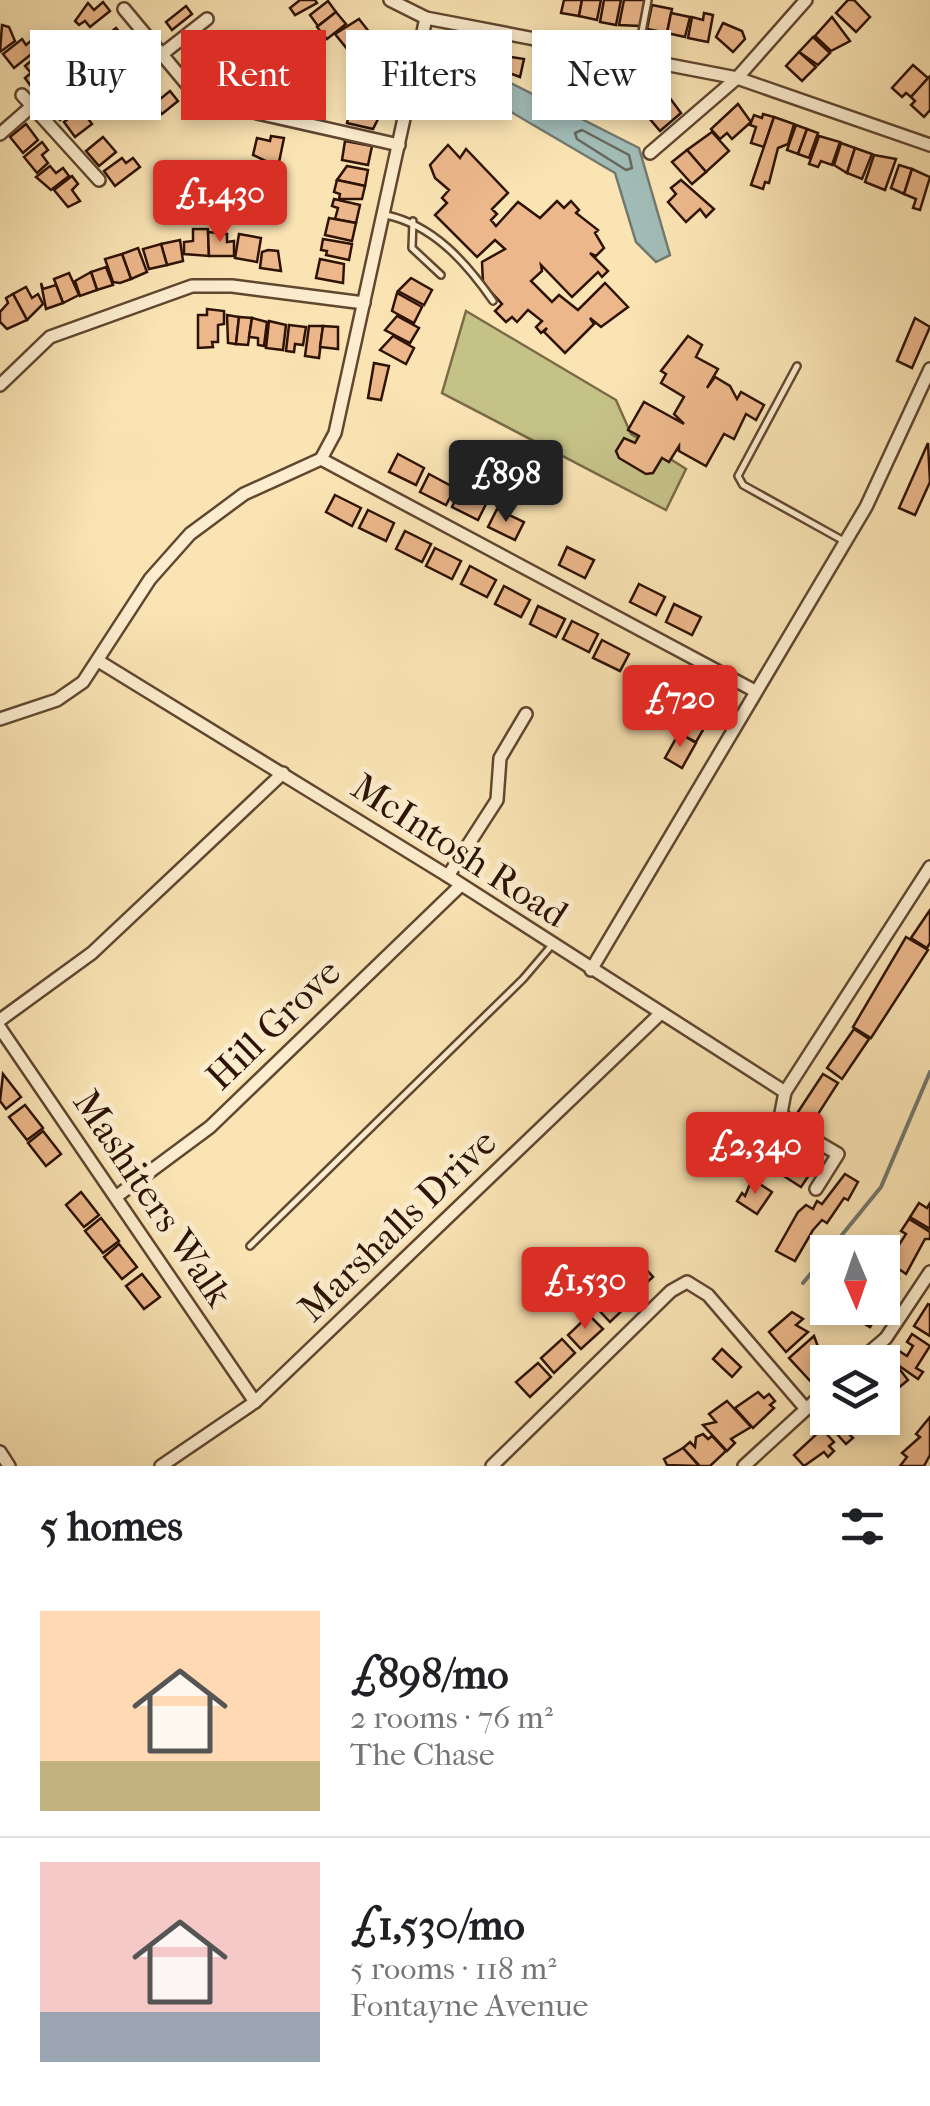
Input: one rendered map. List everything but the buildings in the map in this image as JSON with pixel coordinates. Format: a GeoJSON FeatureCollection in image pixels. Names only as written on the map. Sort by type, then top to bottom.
{"type":"FeatureCollection","features":[{"type":"Feature","properties":{"kind":"street"},"geometry":{"type":"LineString","coordinates":[[390,0],[426,18],[532,38]]}},
{"type":"Feature","properties":{"kind":"street"},"geometry":{"type":"LineString","coordinates":[[650,153],[737,78],[806,0]]}},
{"type":"Feature","properties":{"kind":"street"},"geometry":{"type":"LineString","coordinates":[[121,4],[141,30]]}},
{"type":"Feature","properties":{"kind":"street"},"geometry":{"type":"LineString","coordinates":[[0,720],[57,700],[83,682],[100,662],[150,579],[190,534],[244,494],[321,459],[334,433],[426,18]]}},
{"type":"Feature","properties":{"kind":"street"},"geometry":{"type":"LineString","coordinates":[[206,19],[161,55],[200,100],[399,145]]}},
{"type":"Feature","properties":{"kind":"street"},"geometry":{"type":"LineString","coordinates":[[671,65],[737,78],[930,145]]}},
{"type":"Feature","properties":{"kind":"street"},"geometry":{"type":"LineString","coordinates":[[22,95],[30,104]]}},
{"type":"Feature","properties":{"kind":"street"},"geometry":{"type":"LineString","coordinates":[[0,134],[30,108]]}},
{"type":"Feature","properties":{"kind":"street"},"geometry":{"type":"LineString","coordinates":[[45,120],[99,180]]}},
{"type":"Feature","properties":{"kind":"street"},"geometry":{"type":"LineString","coordinates":[[0,386],[50,337],[150,297],[192,286],[232,286],[364,303]]}},
{"type":"Feature","properties":{"kind":"street"},"geometry":{"type":"LineString","coordinates":[[591,970],[866,507],[930,369]]}},
{"type":"Feature","properties":{"kind":"street"},"geometry":{"type":"LineString","coordinates":[[321,459],[756,692]]}},
{"type":"Feature","properties":{"kind":"street","name":"McIntosh Road"},"geometry":{"type":"LineString","coordinates":[[100,662],[448,876],[785,1092]]}},
{"type":"Feature","properties":{"kind":"street"},"geometry":{"type":"LineString","coordinates":[[448,876],[497,800],[500,758],[526,714]]}},
{"type":"Feature","properties":{"kind":"street"},"geometry":{"type":"LineString","coordinates":[[0,1020],[92,954],[283,773]]}},
{"type":"Feature","properties":{"kind":"street"},"geometry":{"type":"LineString","coordinates":[[816,1189],[838,1154],[798,1130],[781,1112],[785,1092],[930,867]]}},
{"type":"Feature","properties":{"kind":"street","name":"Hill Grove"},"geometry":{"type":"LineString","coordinates":[[116,1196],[210,1127],[461,885]]}},
{"type":"Feature","properties":{"kind":"street","name":"Marshalls Drive"},"geometry":{"type":"LineString","coordinates":[[161,1466],[256,1402],[662,1013]]}},
{"type":"Feature","properties":{"kind":"street","name":"Mashiters Walk"},"geometry":{"type":"LineString","coordinates":[[0,1028],[256,1402]]}},
{"type":"Feature","properties":{"kind":"street"},"geometry":{"type":"LineString","coordinates":[[878,1345],[930,1272]]}},
{"type":"Feature","properties":{"kind":"street"},"geometry":{"type":"LineString","coordinates":[[492,1466],[671,1291],[687,1282],[708,1294],[806,1408]]}},
{"type":"Feature","properties":{"kind":"street"},"geometry":{"type":"LineString","coordinates":[[744,1466],[810,1405]]}},
{"type":"Feature","properties":{"kind":"street"},"geometry":{"type":"LineString","coordinates":[[0,1452],[9,1466]]}},
{"type":"Feature","properties":{"kind":"lane"},"geometry":{"type":"LineString","coordinates":[[642,30],[648,0]]}},
{"type":"Feature","properties":{"kind":"lane"},"geometry":{"type":"LineString","coordinates":[[383,214],[422,224],[478,278],[494,301]]}},
{"type":"Feature","properties":{"kind":"lane"},"geometry":{"type":"LineString","coordinates":[[413,222],[412,248],[441,275]]}},
{"type":"Feature","properties":{"kind":"lane"},"geometry":{"type":"LineString","coordinates":[[797,366],[738,476],[742,486],[845,542]]}},
{"type":"Feature","properties":{"kind":"lane"},"geometry":{"type":"LineString","coordinates":[[250,1246],[523,979],[552,945]]}},
{"type":"Feature","properties":{"kind":"shaded area"},"geometry":{"type":"Polygon","coordinates":[[[466,311],[616,400],[631,434],[686,469],[666,510],[442,393],[466,311]]]}},
{"type":"Feature","properties":{"kind":"water"},"geometry":{"type":"Polygon","coordinates":[[[512,84],[532,94],[532,120],[584,120],[639,148],[670,255],[656,262],[636,242],[615,173],[512,112],[512,84]]]}},
{"type":"Feature","properties":{"kind":"waterway"},"geometry":{"type":"LineString","coordinates":[[842,1235],[881,1187],[930,1072]]}},
{"type":"Feature","properties":{"kind":"waterway"},"geometry":{"type":"LineString","coordinates":[[803,1283],[810,1275]]}}]}
